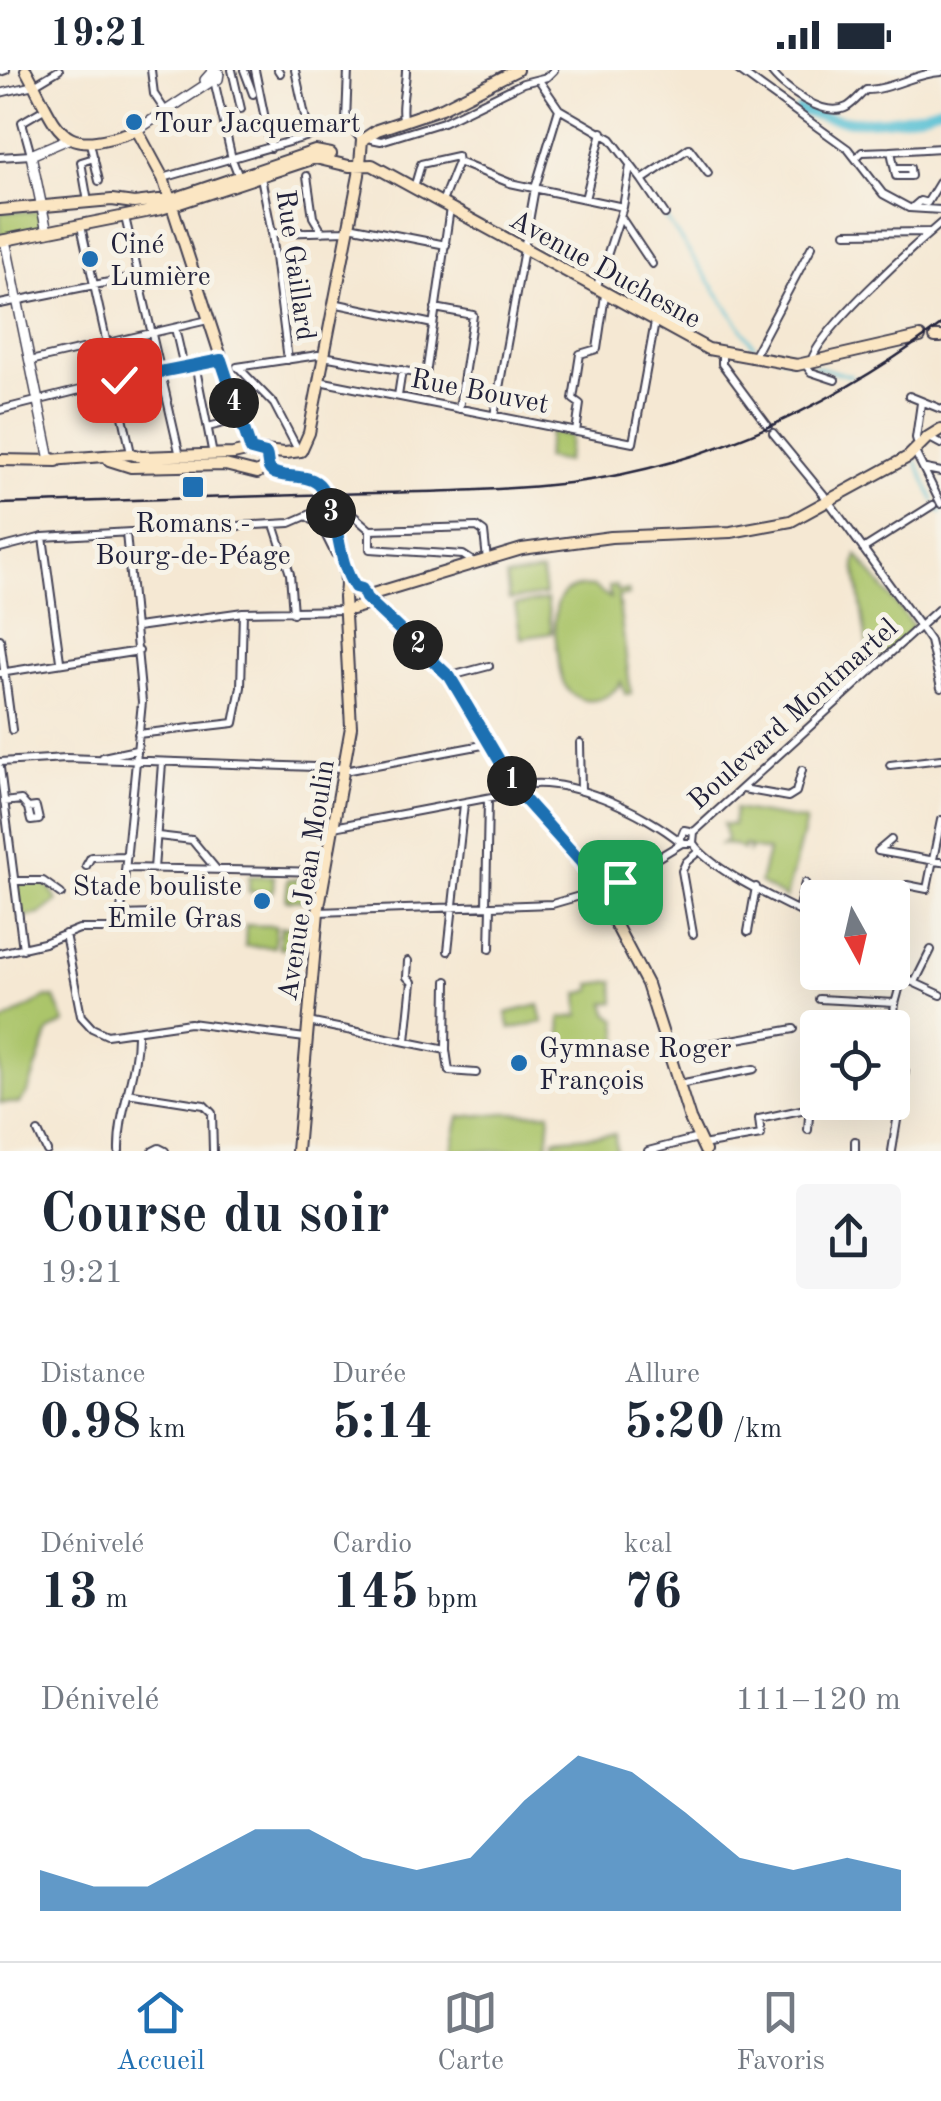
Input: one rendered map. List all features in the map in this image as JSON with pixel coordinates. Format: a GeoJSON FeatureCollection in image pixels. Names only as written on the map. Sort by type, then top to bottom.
{"type":"FeatureCollection","features":[{"type":"Feature","properties":{"kind":"main road"},"geometry":{"type":"LineString","coordinates":[[26,70],[68,139],[90,144],[137,130],[162,178],[240,419],[259,459]]}},
{"type":"Feature","properties":{"kind":"main road"},"geometry":{"type":"LineString","coordinates":[[241,469],[238,461],[298,452],[310,433],[358,166],[366,141],[387,128],[442,108],[509,72]]}},
{"type":"Feature","properties":{"kind":"main road"},"geometry":{"type":"LineString","coordinates":[[0,210],[112,200],[134,204],[170,202],[315,151],[350,159],[358,166]]}},
{"type":"Feature","properties":{"kind":"main road"},"geometry":{"type":"LineString","coordinates":[[3,240],[125,217],[261,176],[306,169],[316,158],[358,166]]}},
{"type":"Feature","properties":{"kind":"main road","name":"Avenue Duchesne"},"geometry":{"type":"LineString","coordinates":[[358,166],[369,173],[396,178],[655,322],[722,353],[783,365],[808,364],[920,337]]}},
{"type":"Feature","properties":{"kind":"main road"},"geometry":{"type":"LineString","coordinates":[[355,600],[551,544],[760,528],[791,521],[917,449],[941,428]]}},
{"type":"Feature","properties":{"kind":"main road"},"geometry":{"type":"LineString","coordinates":[[131,461],[214,455],[259,459]]}},
{"type":"Feature","properties":{"kind":"main road"},"geometry":{"type":"LineString","coordinates":[[0,460],[113,460],[241,469],[259,459]]}},
{"type":"Feature","properties":{"kind":"main road","name":"Avenue Jean Moulin"},"geometry":{"type":"LineString","coordinates":[[259,459],[273,478],[310,478],[322,489],[355,600],[351,727],[318,912],[297,1151]]}},
{"type":"Feature","properties":{"kind":"main road"},"geometry":{"type":"LineString","coordinates":[[379,607],[380,590]]}},
{"type":"Feature","properties":{"kind":"main road"},"geometry":{"type":"LineString","coordinates":[[355,600],[379,607],[450,677],[517,789],[581,862],[647,984],[702,1145]]}},
{"type":"Feature","properties":{"kind":"street"},"geometry":{"type":"LineString","coordinates":[[0,93],[34,85],[59,70]]}},
{"type":"Feature","properties":{"kind":"street"},"geometry":{"type":"LineString","coordinates":[[151,70],[154,94],[166,113]]}},
{"type":"Feature","properties":{"kind":"street"},"geometry":{"type":"LineString","coordinates":[[244,70],[253,94]]}},
{"type":"Feature","properties":{"kind":"street"},"geometry":{"type":"LineString","coordinates":[[255,70],[271,148]]}},
{"type":"Feature","properties":{"kind":"street"},"geometry":{"type":"LineString","coordinates":[[296,70],[307,126],[314,125],[318,134]]}},
{"type":"Feature","properties":{"kind":"street"},"geometry":{"type":"LineString","coordinates":[[347,125],[348,70]]}},
{"type":"Feature","properties":{"kind":"street"},"geometry":{"type":"LineString","coordinates":[[404,122],[401,113],[406,70]]}},
{"type":"Feature","properties":{"kind":"street"},"geometry":{"type":"LineString","coordinates":[[347,125],[366,141],[381,141],[442,122],[554,70]]}},
{"type":"Feature","properties":{"kind":"street"},"geometry":{"type":"LineString","coordinates":[[738,70],[856,158],[883,194],[913,207],[941,210]]}},
{"type":"Feature","properties":{"kind":"street"},"geometry":{"type":"LineString","coordinates":[[770,70],[781,87],[829,110],[848,106],[866,90],[878,90],[921,73],[941,72]]}},
{"type":"Feature","properties":{"kind":"street"},"geometry":{"type":"LineString","coordinates":[[137,130],[219,74]]}},
{"type":"Feature","properties":{"kind":"street"},"geometry":{"type":"LineString","coordinates":[[219,74],[242,109]]}},
{"type":"Feature","properties":{"kind":"street"},"geometry":{"type":"LineString","coordinates":[[219,74],[232,160],[239,177]]}},
{"type":"Feature","properties":{"kind":"street"},"geometry":{"type":"LineString","coordinates":[[538,80],[560,108],[611,139],[665,214]]}},
{"type":"Feature","properties":{"kind":"street"},"geometry":{"type":"LineString","coordinates":[[773,97],[781,87]]}},
{"type":"Feature","properties":{"kind":"street"},"geometry":{"type":"LineString","coordinates":[[46,232],[22,122],[47,107]]}},
{"type":"Feature","properties":{"kind":"street"},"geometry":{"type":"LineString","coordinates":[[494,416],[535,188],[560,108]]}},
{"type":"Feature","properties":{"kind":"street"},"geometry":{"type":"LineString","coordinates":[[162,178],[347,125]]}},
{"type":"Feature","properties":{"kind":"street"},"geometry":{"type":"LineString","coordinates":[[585,199],[602,132]]}},
{"type":"Feature","properties":{"kind":"street"},"geometry":{"type":"LineString","coordinates":[[0,157],[31,155],[68,139]]}},
{"type":"Feature","properties":{"kind":"street"},"geometry":{"type":"LineString","coordinates":[[90,144],[99,180]]}},
{"type":"Feature","properties":{"kind":"street"},"geometry":{"type":"LineString","coordinates":[[642,180],[690,148],[708,173]]}},
{"type":"Feature","properties":{"kind":"street"},"geometry":{"type":"LineString","coordinates":[[856,158],[862,152],[941,148]]}},
{"type":"Feature","properties":{"kind":"street"},"geometry":{"type":"LineString","coordinates":[[891,151],[896,168]]}},
{"type":"Feature","properties":{"kind":"street"},"geometry":{"type":"LineString","coordinates":[[0,410],[196,364],[237,367],[324,356],[426,374],[446,246],[446,206],[457,156],[424,162],[414,188]]}},
{"type":"Feature","properties":{"kind":"street"},"geometry":{"type":"LineString","coordinates":[[88,203],[82,162],[94,158]]}},
{"type":"Feature","properties":{"kind":"street"},"geometry":{"type":"LineString","coordinates":[[458,162],[500,180],[623,207]]}},
{"type":"Feature","properties":{"kind":"street"},"geometry":{"type":"LineString","coordinates":[[576,432],[580,404],[573,399],[579,358],[582,352],[597,348],[600,292],[630,165]]}},
{"type":"Feature","properties":{"kind":"street"},"geometry":{"type":"LineString","coordinates":[[306,169],[313,216],[323,232]]}},
{"type":"Feature","properties":{"kind":"street","name":"Rue Gaillard"},"geometry":{"type":"LineString","coordinates":[[261,176],[288,360]]}},
{"type":"Feature","properties":{"kind":"street"},"geometry":{"type":"LineString","coordinates":[[913,207],[927,203],[941,180]]}},
{"type":"Feature","properties":{"kind":"street"},"geometry":{"type":"LineString","coordinates":[[620,216],[652,264]]}},
{"type":"Feature","properties":{"kind":"street"},"geometry":{"type":"LineString","coordinates":[[125,217],[180,456]]}},
{"type":"Feature","properties":{"kind":"street"},"geometry":{"type":"LineString","coordinates":[[835,380],[811,372],[808,364],[815,349],[842,317],[941,223]]}},
{"type":"Feature","properties":{"kind":"street"},"geometry":{"type":"LineString","coordinates":[[81,225],[131,461]]}},
{"type":"Feature","properties":{"kind":"street"},"geometry":{"type":"LineString","coordinates":[[272,233],[348,228],[446,246]]}},
{"type":"Feature","properties":{"kind":"street"},"geometry":{"type":"LineString","coordinates":[[846,233],[931,232]]}},
{"type":"Feature","properties":{"kind":"street"},"geometry":{"type":"LineString","coordinates":[[3,240],[50,460]]}},
{"type":"Feature","properties":{"kind":"street"},"geometry":{"type":"LineString","coordinates":[[752,359],[812,246]]}},
{"type":"Feature","properties":{"kind":"street"},"geometry":{"type":"LineString","coordinates":[[0,304],[139,276]]}},
{"type":"Feature","properties":{"kind":"street"},"geometry":{"type":"LineString","coordinates":[[334,303],[432,324]]}},
{"type":"Feature","properties":{"kind":"street"},"geometry":{"type":"LineString","coordinates":[[434,308],[473,316],[459,408]]}},
{"type":"Feature","properties":{"kind":"street"},"geometry":{"type":"LineString","coordinates":[[30,361],[208,320]]}},
{"type":"Feature","properties":{"kind":"street","name":"Rue Bouvet"},"geometry":{"type":"LineString","coordinates":[[319,380],[633,443],[655,322]]}},
{"type":"Feature","properties":{"kind":"street"},"geometry":{"type":"LineString","coordinates":[[175,328],[184,367]]}},
{"type":"Feature","properties":{"kind":"street"},"geometry":{"type":"LineString","coordinates":[[130,338],[139,375]]}},
{"type":"Feature","properties":{"kind":"street"},"geometry":{"type":"LineString","coordinates":[[722,353],[722,364],[930,641],[941,688]]}},
{"type":"Feature","properties":{"kind":"street"},"geometry":{"type":"LineString","coordinates":[[196,364],[214,455]]}},
{"type":"Feature","properties":{"kind":"street"},"geometry":{"type":"LineString","coordinates":[[237,367],[274,404],[298,452]]}},
{"type":"Feature","properties":{"kind":"street"},"geometry":{"type":"LineString","coordinates":[[398,396],[402,370]]}},
{"type":"Feature","properties":{"kind":"street"},"geometry":{"type":"LineString","coordinates":[[909,396],[941,409]]}},
{"type":"Feature","properties":{"kind":"street"},"geometry":{"type":"LineString","coordinates":[[863,549],[937,505],[917,449],[921,403]]}},
{"type":"Feature","properties":{"kind":"street"},"geometry":{"type":"LineString","coordinates":[[208,426],[240,419]]}},
{"type":"Feature","properties":{"kind":"street"},"geometry":{"type":"LineString","coordinates":[[928,437],[941,444]]}},
{"type":"Feature","properties":{"kind":"street"},"geometry":{"type":"LineString","coordinates":[[924,468],[941,472]]}},
{"type":"Feature","properties":{"kind":"street"},"geometry":{"type":"LineString","coordinates":[[0,548],[42,537],[290,523],[320,510],[339,509],[348,511],[370,530],[477,528],[484,532],[487,560]]}},
{"type":"Feature","properties":{"kind":"street"},"geometry":{"type":"LineString","coordinates":[[306,516],[321,526],[334,554]]}},
{"type":"Feature","properties":{"kind":"street"},"geometry":{"type":"LineString","coordinates":[[274,524],[290,574],[292,612]]}},
{"type":"Feature","properties":{"kind":"street"},"geometry":{"type":"LineString","coordinates":[[370,530],[370,550],[463,554],[475,563]]}},
{"type":"Feature","properties":{"kind":"street"},"geometry":{"type":"LineString","coordinates":[[0,953],[82,928],[111,929],[116,927],[120,915],[142,702],[126,533]]}},
{"type":"Feature","properties":{"kind":"street"},"geometry":{"type":"LineString","coordinates":[[42,537],[60,662]]}},
{"type":"Feature","properties":{"kind":"street"},"geometry":{"type":"LineString","coordinates":[[137,627],[243,612],[292,612],[355,600]]}},
{"type":"Feature","properties":{"kind":"street","name":"Boulevard Montmartel"},"geometry":{"type":"LineString","coordinates":[[694,832],[941,607]]}},
{"type":"Feature","properties":{"kind":"street"},"geometry":{"type":"LineString","coordinates":[[138,734],[234,723],[241,687],[243,612]]}},
{"type":"Feature","properties":{"kind":"street"},"geometry":{"type":"LineString","coordinates":[[0,639],[12,730]]}},
{"type":"Feature","properties":{"kind":"street"},"geometry":{"type":"LineString","coordinates":[[2,672],[140,651]]}},
{"type":"Feature","properties":{"kind":"street"},"geometry":{"type":"LineString","coordinates":[[450,677],[489,666]]}},
{"type":"Feature","properties":{"kind":"street"},"geometry":{"type":"LineString","coordinates":[[98,758],[344,770],[490,743]]}},
{"type":"Feature","properties":{"kind":"street"},"geometry":{"type":"LineString","coordinates":[[580,743],[580,790]]}},
{"type":"Feature","properties":{"kind":"street"},"geometry":{"type":"LineString","coordinates":[[23,949],[0,765],[98,758],[136,750]]}},
{"type":"Feature","properties":{"kind":"street"},"geometry":{"type":"LineString","coordinates":[[890,765],[941,759]]}},
{"type":"Feature","properties":{"kind":"street"},"geometry":{"type":"LineString","coordinates":[[154,868],[162,763]]}},
{"type":"Feature","properties":{"kind":"street"},"geometry":{"type":"LineString","coordinates":[[744,789],[788,797],[796,792],[802,770]]}},
{"type":"Feature","properties":{"kind":"street"},"geometry":{"type":"LineString","coordinates":[[334,827],[549,784],[613,802],[692,843],[698,852],[798,910],[800,902]]}},
{"type":"Feature","properties":{"kind":"street"},"geometry":{"type":"LineString","coordinates":[[488,799],[490,949]]}},
{"type":"Feature","properties":{"kind":"street"},"geometry":{"type":"LineString","coordinates":[[4,802],[21,800],[28,808]]}},
{"type":"Feature","properties":{"kind":"street"},"geometry":{"type":"LineString","coordinates":[[448,951],[464,804]]}},
{"type":"Feature","properties":{"kind":"street"},"geometry":{"type":"LineString","coordinates":[[910,885],[927,889],[937,862],[941,820]]}},
{"type":"Feature","properties":{"kind":"street"},"geometry":{"type":"LineString","coordinates":[[318,912],[552,904],[599,892],[681,838],[687,829],[694,832],[692,843]]}},
{"type":"Feature","properties":{"kind":"street"},"geometry":{"type":"LineString","coordinates":[[158,836],[192,840],[216,869]]}},
{"type":"Feature","properties":{"kind":"street"},"geometry":{"type":"LineString","coordinates":[[891,840],[878,852],[937,862]]}},
{"type":"Feature","properties":{"kind":"street"},"geometry":{"type":"LineString","coordinates":[[693,934],[682,871],[698,852]]}},
{"type":"Feature","properties":{"kind":"street"},"geometry":{"type":"LineString","coordinates":[[86,866],[91,857],[127,856]]}},
{"type":"Feature","properties":{"kind":"street"},"geometry":{"type":"LineString","coordinates":[[126,868],[325,872]]}},
{"type":"Feature","properties":{"kind":"street"},"geometry":{"type":"LineString","coordinates":[[14,880],[44,881],[61,894]]}},
{"type":"Feature","properties":{"kind":"street"},"geometry":{"type":"LineString","coordinates":[[748,932],[756,887]]}},
{"type":"Feature","properties":{"kind":"street"},"geometry":{"type":"LineString","coordinates":[[120,915],[154,914]]}},
{"type":"Feature","properties":{"kind":"street"},"geometry":{"type":"LineString","coordinates":[[65,934],[80,1016],[92,1028],[112,1036],[190,1023],[305,1038]]}},
{"type":"Feature","properties":{"kind":"street"},"geometry":{"type":"LineString","coordinates":[[914,982],[931,950]]}},
{"type":"Feature","properties":{"kind":"street"},"geometry":{"type":"LineString","coordinates":[[406,1041],[412,982],[407,977],[408,960]]}},
{"type":"Feature","properties":{"kind":"street"},"geometry":{"type":"LineString","coordinates":[[447,981],[449,1071],[476,1072]]}},
{"type":"Feature","properties":{"kind":"street"},"geometry":{"type":"LineString","coordinates":[[910,981],[941,995]]}},
{"type":"Feature","properties":{"kind":"street"},"geometry":{"type":"LineString","coordinates":[[894,1010],[899,990]]}},
{"type":"Feature","properties":{"kind":"street"},"geometry":{"type":"LineString","coordinates":[[819,999],[895,1003]]}},
{"type":"Feature","properties":{"kind":"street"},"geometry":{"type":"LineString","coordinates":[[307,1022],[446,1050]]}},
{"type":"Feature","properties":{"kind":"street"},"geometry":{"type":"LineString","coordinates":[[669,1051],[794,1029]]}},
{"type":"Feature","properties":{"kind":"street"},"geometry":{"type":"LineString","coordinates":[[119,1151],[118,1124],[138,1032]]}},
{"type":"Feature","properties":{"kind":"street"},"geometry":{"type":"LineString","coordinates":[[678,1084],[754,1069]]}},
{"type":"Feature","properties":{"kind":"street"},"geometry":{"type":"LineString","coordinates":[[127,1093],[204,1105],[212,1113],[213,1151]]}},
{"type":"Feature","properties":{"kind":"street"},"geometry":{"type":"LineString","coordinates":[[648,1151],[762,1136],[760,1120],[800,1110]]}},
{"type":"Feature","properties":{"kind":"street"},"geometry":{"type":"LineString","coordinates":[[808,1130],[809,1120]]}},
{"type":"Feature","properties":{"kind":"street"},"geometry":{"type":"LineString","coordinates":[[892,1151],[897,1120]]}},
{"type":"Feature","properties":{"kind":"street"},"geometry":{"type":"LineString","coordinates":[[38,1132],[47,1151]]}},
{"type":"Feature","properties":{"kind":"street"},"geometry":{"type":"LineString","coordinates":[[855,1142],[855,1151]]}},
{"type":"Feature","properties":{"kind":"street"},"geometry":{"type":"LineString","coordinates":[[153,1151],[165,1151]]}},
{"type":"Feature","properties":{"kind":"green space"},"geometry":{"type":"Polygon","coordinates":[[[40,211],[44,231],[0,239],[0,212],[40,211]]]}},
{"type":"Feature","properties":{"kind":"green space"},"geometry":{"type":"Polygon","coordinates":[[[550,432],[571,436],[566,462],[545,458],[550,432]]]}},
{"type":"Feature","properties":{"kind":"green space"},"geometry":{"type":"Polygon","coordinates":[[[857,555],[913,626],[881,657],[879,652],[868,653],[857,555]]]}},
{"type":"Feature","properties":{"kind":"green space"},"geometry":{"type":"Polygon","coordinates":[[[542,572],[545,595],[509,600],[506,577],[542,572]]]}},
{"type":"Feature","properties":{"kind":"green space"},"geometry":{"type":"Polygon","coordinates":[[[616,586],[617,592],[628,590],[629,595],[618,597],[631,694],[625,694],[621,682],[609,695],[585,700],[570,692],[561,677],[556,607],[561,597],[579,587],[594,587],[610,598],[609,587],[616,586]]]}},
{"type":"Feature","properties":{"kind":"green space"},"geometry":{"type":"Polygon","coordinates":[[[547,600],[552,633],[521,638],[515,605],[547,600]]]}},
{"type":"Feature","properties":{"kind":"green space"},"geometry":{"type":"Polygon","coordinates":[[[735,809],[806,821],[786,898],[760,883],[768,851],[721,844],[727,840],[723,824],[733,825],[735,809]]]}},
{"type":"Feature","properties":{"kind":"green space"},"geometry":{"type":"Polygon","coordinates":[[[249,876],[274,876],[273,892],[249,892],[249,876]]]}},
{"type":"Feature","properties":{"kind":"green space"},"geometry":{"type":"Polygon","coordinates":[[[288,879],[312,880],[311,901],[286,900],[288,879]]]}},
{"type":"Feature","properties":{"kind":"green space"},"geometry":{"type":"Polygon","coordinates":[[[40,882],[50,888],[57,901],[40,914],[22,917],[16,888],[20,883],[40,882]]]}},
{"type":"Feature","properties":{"kind":"green space"},"geometry":{"type":"Polygon","coordinates":[[[246,925],[276,926],[274,947],[245,946],[246,925]]]}},
{"type":"Feature","properties":{"kind":"green space"},"geometry":{"type":"Polygon","coordinates":[[[281,927],[305,928],[303,949],[279,948],[281,927]]]}},
{"type":"Feature","properties":{"kind":"green space"},"geometry":{"type":"Polygon","coordinates":[[[614,981],[615,1002],[605,1003],[608,1013],[617,1020],[620,1049],[616,1053],[556,1056],[562,1049],[560,1018],[579,1016],[578,994],[592,990],[591,984],[614,981]]]}},
{"type":"Feature","properties":{"kind":"green space"},"geometry":{"type":"Polygon","coordinates":[[[47,997],[55,998],[65,1023],[49,1031],[28,1092],[19,1103],[0,1103],[0,1023],[47,997]]]}},
{"type":"Feature","properties":{"kind":"green space"},"geometry":{"type":"Polygon","coordinates":[[[539,1005],[543,1022],[510,1029],[506,1013],[539,1005]]]}},
{"type":"Feature","properties":{"kind":"green space"},"geometry":{"type":"Polygon","coordinates":[[[550,1113],[547,1151],[451,1151],[459,1117],[550,1113]]]}},
{"type":"Feature","properties":{"kind":"green space"},"geometry":{"type":"Polygon","coordinates":[[[615,1134],[616,1151],[554,1151],[554,1139],[615,1134]]]}},
{"type":"Feature","properties":{"kind":"waterway"},"geometry":{"type":"LineString","coordinates":[[799,110],[835,119],[870,121],[906,117],[941,107]]}},
{"type":"Feature","properties":{"kind":"waterway"},"geometry":{"type":"LineString","coordinates":[[665,217],[754,346]]}},
{"type":"Feature","properties":{"kind":"waterway"},"geometry":{"type":"LineString","coordinates":[[761,349],[792,359]]}},
{"type":"Feature","properties":{"kind":"waterway"},"geometry":{"type":"LineString","coordinates":[[814,366],[851,376]]}},
{"type":"Feature","properties":{"kind":"waterway"},"geometry":{"type":"LineString","coordinates":[[916,461],[934,501]]}},
{"type":"Feature","properties":{"kind":"waterway"},"geometry":{"type":"LineString","coordinates":[[937,507],[941,513]]}},
{"type":"Feature","properties":{"kind":"railway"},"geometry":{"type":"LineString","coordinates":[[0,504],[481,490],[620,475],[718,447],[811,407],[941,325]]}},
{"type":"Feature","properties":{"kind":"place","name":"Tour Jacquemart"},"geometry":{"type":"Point","coordinates":[134,122]}},
{"type":"Feature","properties":{"kind":"place","name":"Ciné Lumière"},"geometry":{"type":"Point","coordinates":[90,259]}},
{"type":"Feature","properties":{"kind":"place","name":"Romans - Bourg-de-Péage"},"geometry":{"type":"Point","coordinates":[193,487]}},
{"type":"Feature","properties":{"kind":"place","name":"Stade bouliste Emile Gras"},"geometry":{"type":"Point","coordinates":[262,901]}},
{"type":"Feature","properties":{"kind":"place","name":"Gymnase Roger François"},"geometry":{"type":"Point","coordinates":[519,1063]}},
{"type":"Feature","properties":{"kind":"route"},"geometry":{"type":"LineString","coordinates":[[119,380],[221,360],[251,450],[266,454],[268,467],[275,473],[305,477],[322,489],[342,548],[345,570],[355,587],[362,589],[366,598],[450,677],[518,792],[581,862],[600,893],[620,882]]}}]}
